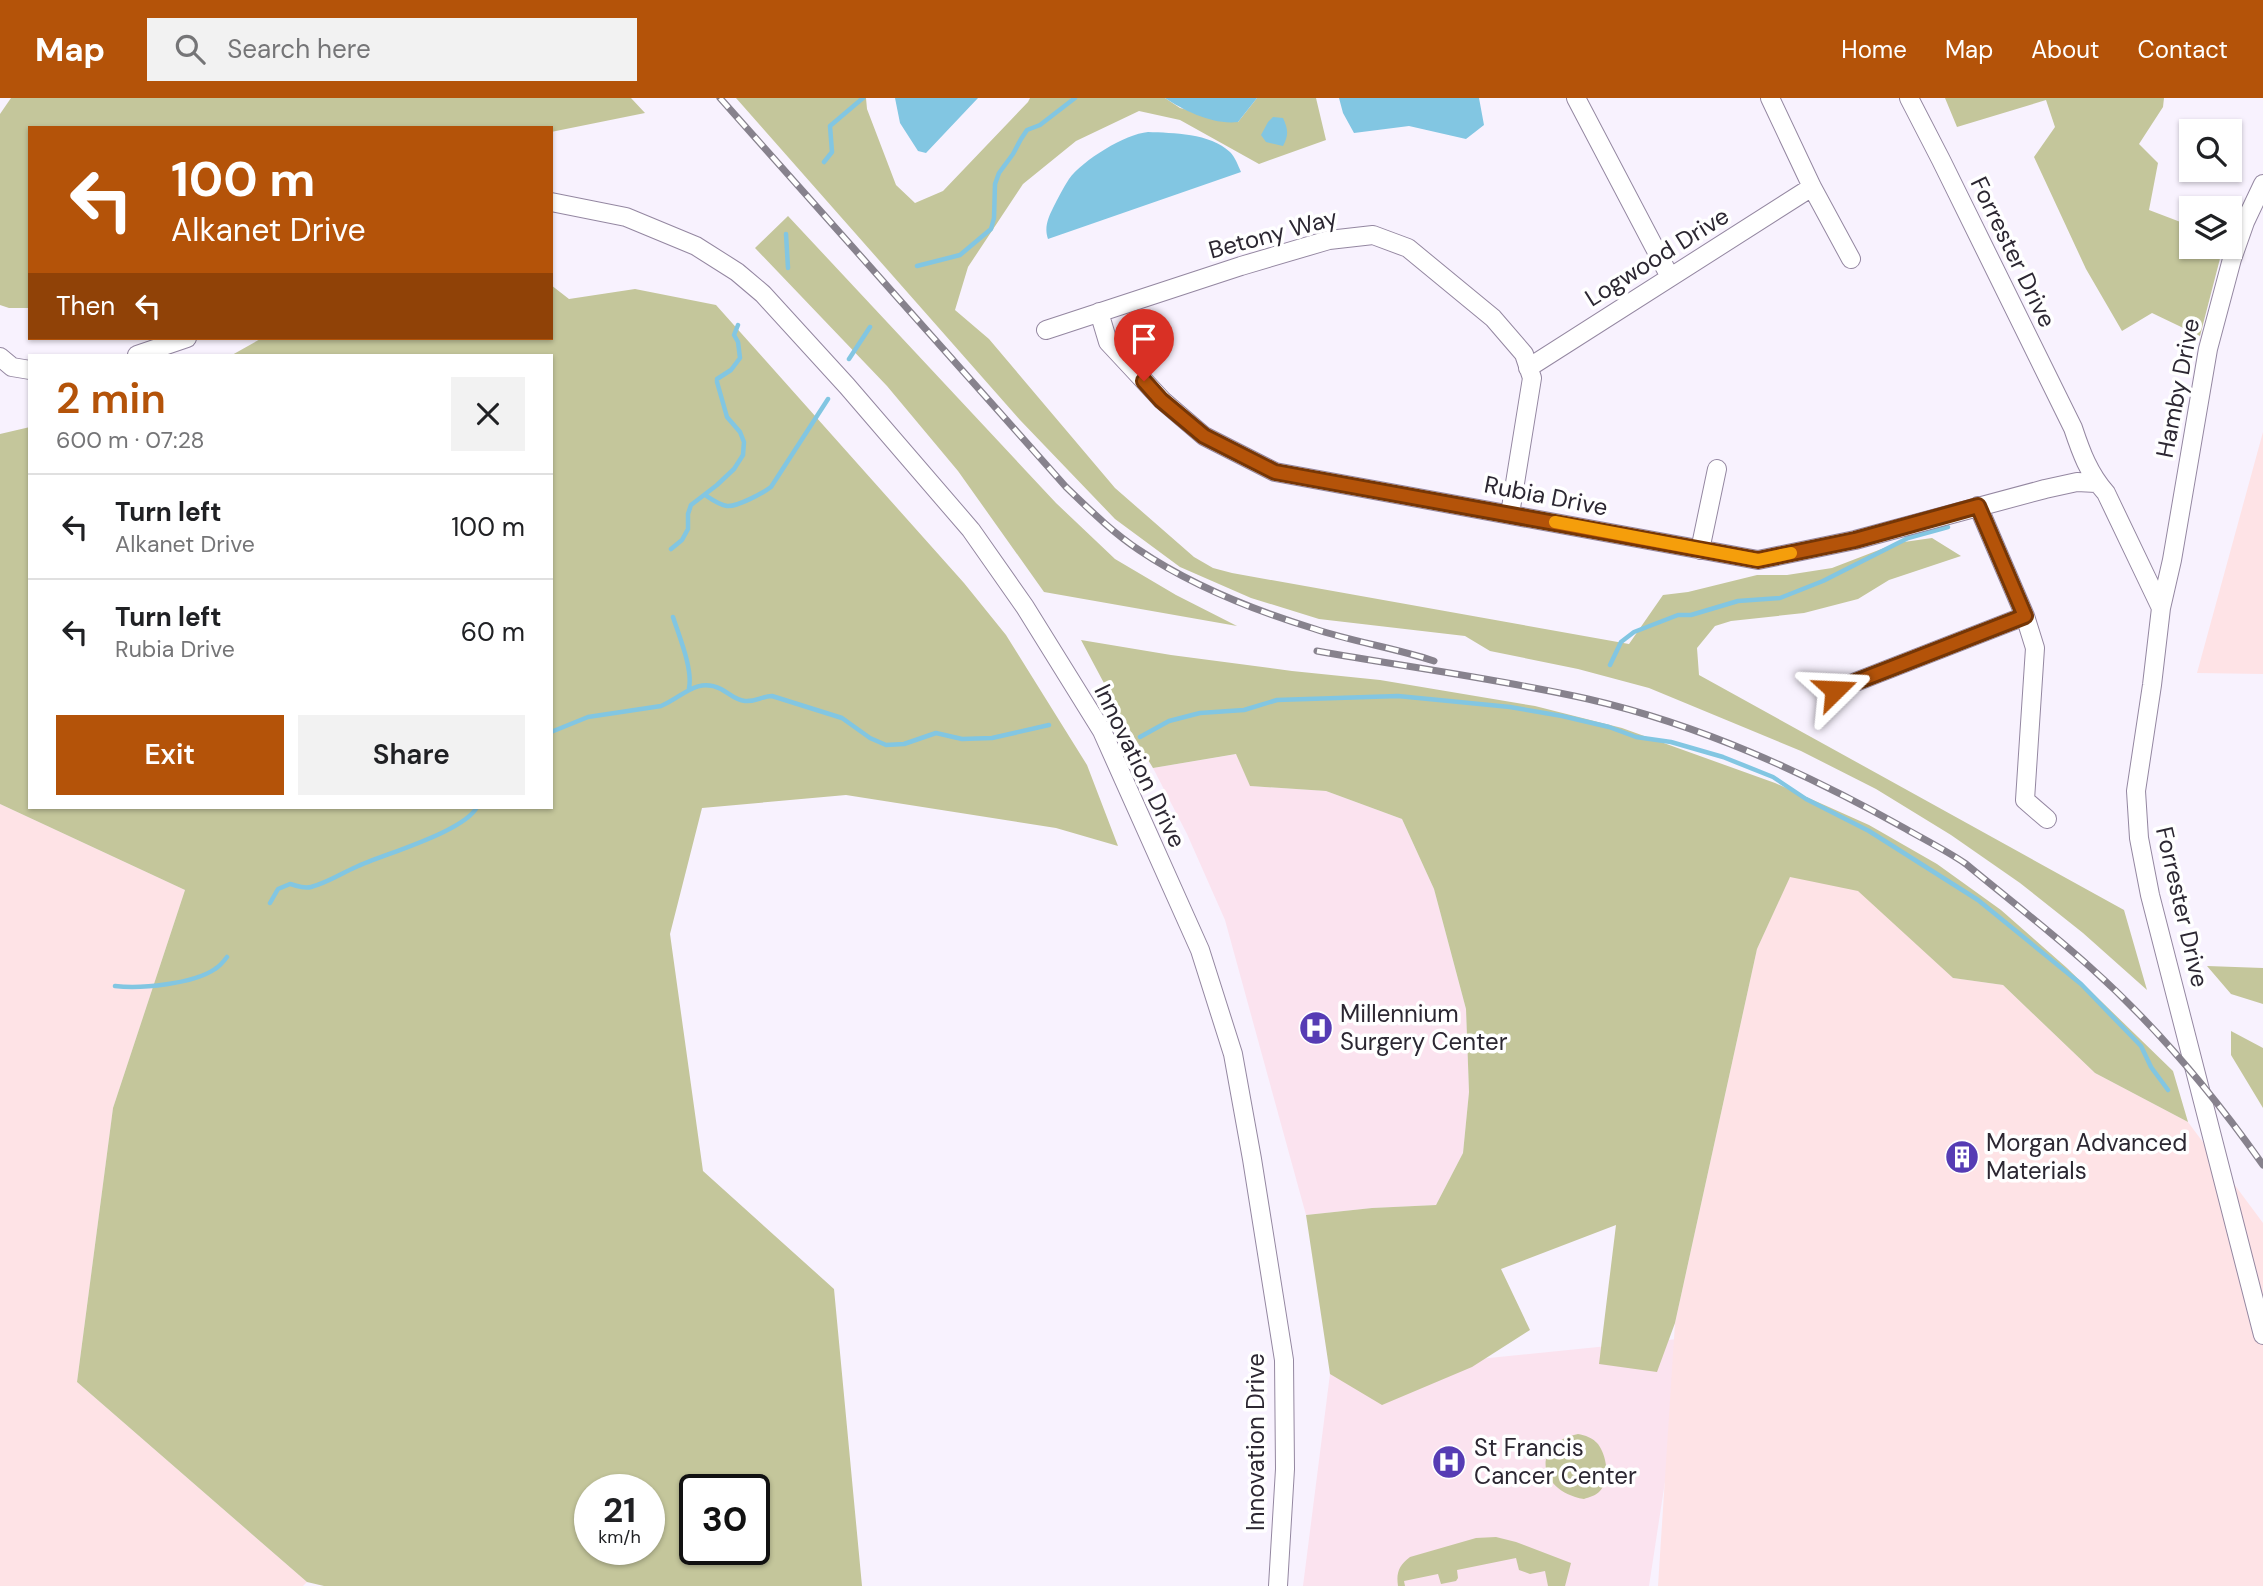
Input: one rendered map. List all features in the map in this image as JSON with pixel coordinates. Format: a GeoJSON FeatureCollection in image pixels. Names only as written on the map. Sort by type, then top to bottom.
{"type":"FeatureCollection","features":[{"type":"Feature","properties":{"kind":"street"},"geometry":{"type":"LineString","coordinates":[[1576,98],[1670,277]]}},
{"type":"Feature","properties":{"kind":"street"},"geometry":{"type":"LineString","coordinates":[[1770,98],[1812,187],[1851,259]]}},
{"type":"Feature","properties":{"kind":"street","name":"Forrester Drive"},"geometry":{"type":"LineString","coordinates":[[1909,98],[2073,428],[2082,458],[2101,488],[2161,608],[2136,792],[2139,838],[2150,895],[2263,1335]]}},
{"type":"Feature","properties":{"kind":"street","name":"Hamby Drive"},"geometry":{"type":"LineString","coordinates":[[2161,608],[2172,560],[2208,349],[2232,259],[2245,222],[2263,184]]}},
{"type":"Feature","properties":{"kind":"street","name":"Logwood Drive"},"geometry":{"type":"LineString","coordinates":[[1528,368],[1812,187]]}},
{"type":"Feature","properties":{"kind":"street","name":"Innovation Drive"},"geometry":{"type":"LineString","coordinates":[[553,202],[626,217],[696,246],[737,272],[764,294],[971,530],[1025,607],[1102,731],[1200,950],[1233,1054],[1284,1360],[1285,1469],[1278,1586]]}},
{"type":"Feature","properties":{"kind":"street","name":"Betony Way"},"geometry":{"type":"LineString","coordinates":[[1046,330],[1329,240],[1373,234],[1409,248],[1493,318],[1524,354],[1528,368]]}},
{"type":"Feature","properties":{"kind":"street","name":"Rubia Drive"},"geometry":{"type":"LineString","coordinates":[[1098,312],[1108,342],[1161,400],[1204,436],[1275,472],[1700,550],[1758,560],[1855,540],[2077,482],[2101,488]]}},
{"type":"Feature","properties":{"kind":"street"},"geometry":{"type":"LineString","coordinates":[[140,354],[181,340]]}},
{"type":"Feature","properties":{"kind":"street"},"geometry":{"type":"LineString","coordinates":[[1510,514],[1532,379],[1528,368]]}},
{"type":"Feature","properties":{"kind":"street","name":"Forrester Drive"},"geometry":{"type":"LineString","coordinates":[[2073,428],[2085,443],[2104,478],[2101,488]]}},
{"type":"Feature","properties":{"kind":"street","name":"Rubia Drive"},"geometry":{"type":"LineString","coordinates":[[2045,489],[2066,475],[2082,458]]}},
{"type":"Feature","properties":{"kind":"street"},"geometry":{"type":"LineString","coordinates":[[1700,550],[1717,469]]}},
{"type":"Feature","properties":{"kind":"street"},"geometry":{"type":"LineString","coordinates":[[1978,506],[2025,616],[2035,648],[2025,800],[2047,820]]}},
{"type":"Feature","properties":{"kind":"street"},"geometry":{"type":"LineString","coordinates":[[1835,690],[2025,616]]}},
{"type":"Feature","properties":{"kind":"shaded area"},"geometry":{"type":"Polygon","coordinates":[[[2263,432],[2263,674],[2197,673],[2263,432]]]}},
{"type":"Feature","properties":{"kind":"shaded area"},"geometry":{"type":"Polygon","coordinates":[[[1237,754],[1250,786],[1326,791],[1402,819],[1434,889],[1466,1009],[1469,1092],[1463,1153],[1436,1205],[1306,1215],[1225,920],[1187,834],[1153,768],[1237,754]]]}},
{"type":"Feature","properties":{"kind":"shaded area"},"geometry":{"type":"Polygon","coordinates":[[[0,804],[185,890],[113,1108],[77,1382],[307,1582],[303,1586],[0,1586],[0,804]]]}},
{"type":"Feature","properties":{"kind":"shaded area"},"geometry":{"type":"Polygon","coordinates":[[[1790,876],[1858,890],[1953,978],[2003,985],[2095,1073],[2188,1122],[2263,1223],[2263,1586],[1658,1586],[1675,1323],[1757,949],[1790,876]]]}},
{"type":"Feature","properties":{"kind":"shaded area"},"geometry":{"type":"Polygon","coordinates":[[[1687,1338],[1649,1586],[1303,1586],[1330,1374],[1687,1338]]]}},
{"type":"Feature","properties":{"kind":"green space"},"geometry":{"type":"Polygon","coordinates":[[[11,98],[631,98],[645,113],[553,132],[553,126],[28,126],[28,308],[0,305],[0,114],[11,98]]]}},
{"type":"Feature","properties":{"kind":"green space"},"geometry":{"type":"Polygon","coordinates":[[[736,98],[866,98],[867,109],[896,185],[915,203],[943,191],[1030,98],[1165,98],[1180,108],[1238,122],[1257,98],[1316,98],[1326,140],[1259,164],[1180,120],[1139,111],[1076,141],[1023,184],[968,267],[955,310],[989,339],[1115,488],[1194,557],[1213,568],[1232,573],[1629,644],[1663,595],[1688,592],[1757,575],[1787,575],[1832,568],[1897,543],[1932,538],[1961,556],[1889,580],[1858,599],[1804,613],[1731,621],[1715,626],[1697,648],[1699,675],[2124,910],[2147,990],[2083,933],[2020,883],[1951,835],[1876,789],[1801,751],[1649,688],[1578,669],[1490,651],[1465,636],[1319,619],[1251,598],[1180,567],[1115,519],[1020,420],[736,98]]]}},
{"type":"Feature","properties":{"kind":"green space"},"geometry":{"type":"Polygon","coordinates":[[[1945,98],[2164,98],[2163,107],[2139,144],[2158,163],[2149,210],[2179,221],[2179,259],[2220,259],[2200,336],[2152,313],[2122,331],[2086,269],[2034,157],[2055,127],[2046,100],[1957,127],[1945,98]]]}},
{"type":"Feature","properties":{"kind":"green space"},"geometry":{"type":"Polygon","coordinates":[[[788,216],[1056,503],[1115,559],[1176,595],[1237,626],[1044,592],[958,471],[887,386],[755,248],[788,216]]]}},
{"type":"Feature","properties":{"kind":"green space"},"geometry":{"type":"Polygon","coordinates":[[[553,287],[569,299],[635,289],[716,305],[964,583],[1006,635],[1087,765],[1118,846],[1056,828],[846,795],[702,808],[670,934],[703,1171],[834,1289],[862,1586],[324,1586],[307,1582],[77,1382],[113,1108],[185,890],[0,804],[0,434],[28,427],[28,809],[553,809],[553,354],[234,354],[258,340],[553,340],[553,287]]]}},
{"type":"Feature","properties":{"kind":"green space"},"geometry":{"type":"Polygon","coordinates":[[[1081,640],[1171,655],[1380,680],[1535,706],[1622,728],[1775,783],[1869,825],[1937,864],[2001,910],[2067,968],[2173,1071],[2188,1122],[2095,1073],[2003,985],[1953,978],[1858,891],[1790,877],[1757,949],[1675,1323],[1657,1372],[1599,1364],[1616,1225],[1501,1269],[1530,1330],[1472,1367],[1382,1405],[1330,1374],[1306,1215],[1436,1205],[1463,1153],[1469,1092],[1466,1009],[1434,889],[1402,819],[1326,791],[1250,786],[1236,754],[1153,768],[1081,640]]]}},
{"type":"Feature","properties":{"kind":"green space"},"geometry":{"type":"Polygon","coordinates":[[[2207,966],[2263,968],[2263,1004],[2231,994],[2207,966]]]}},
{"type":"Feature","properties":{"kind":"green space"},"geometry":{"type":"Polygon","coordinates":[[[2231,1031],[2263,1048],[2263,1108],[2231,1055],[2231,1031]]]}},
{"type":"Feature","properties":{"kind":"green space"},"geometry":{"type":"Polygon","coordinates":[[[1578,1434],[1589,1437],[1598,1444],[1604,1455],[1606,1468],[1603,1487],[1596,1495],[1584,1499],[1557,1487],[1549,1478],[1546,1467],[1552,1447],[1563,1439],[1578,1434]]]}},
{"type":"Feature","properties":{"kind":"green space"},"geometry":{"type":"Polygon","coordinates":[[[1496,1537],[1571,1563],[1565,1586],[1548,1586],[1545,1571],[1530,1574],[1519,1570],[1516,1558],[1457,1570],[1456,1581],[1441,1584],[1438,1574],[1404,1581],[1405,1586],[1398,1586],[1399,1570],[1410,1557],[1476,1538],[1496,1537]]]}},
{"type":"Feature","properties":{"kind":"water"},"geometry":{"type":"Polygon","coordinates":[[[895,98],[978,98],[926,153],[918,151],[900,123],[895,98]]]}},
{"type":"Feature","properties":{"kind":"water"},"geometry":{"type":"Polygon","coordinates":[[[1165,98],[1257,98],[1238,122],[1229,122],[1200,116],[1165,98]]]}},
{"type":"Feature","properties":{"kind":"water"},"geometry":{"type":"Polygon","coordinates":[[[1339,98],[1479,98],[1484,125],[1466,139],[1409,126],[1354,133],[1343,113],[1339,98]]]}},
{"type":"Feature","properties":{"kind":"water"},"geometry":{"type":"Polygon","coordinates":[[[1273,117],[1283,118],[1286,125],[1287,135],[1283,146],[1266,142],[1261,135],[1273,117]]]}},
{"type":"Feature","properties":{"kind":"water"},"geometry":{"type":"Polygon","coordinates":[[[1148,132],[1191,135],[1212,141],[1230,152],[1241,172],[1048,239],[1050,216],[1075,172],[1094,156],[1117,143],[1148,132]]]}},
{"type":"Feature","properties":{"kind":"waterway"},"geometry":{"type":"LineString","coordinates":[[824,162],[832,152],[830,126],[863,98]]}},
{"type":"Feature","properties":{"kind":"waterway"},"geometry":{"type":"LineString","coordinates":[[917,266],[960,255],[991,229],[995,184],[999,173],[1027,130],[1040,125],[1075,98]]}},
{"type":"Feature","properties":{"kind":"waterway"},"geometry":{"type":"LineString","coordinates":[[786,234],[788,268]]}},
{"type":"Feature","properties":{"kind":"waterway"},"geometry":{"type":"LineString","coordinates":[[671,549],[682,540],[688,529],[691,505],[734,469],[743,455],[744,442],[740,432],[727,417],[717,382],[740,358],[738,342],[734,335],[738,325]]}},
{"type":"Feature","properties":{"kind":"waterway"},"geometry":{"type":"LineString","coordinates":[[849,359],[870,327]]}},
{"type":"Feature","properties":{"kind":"waterway"},"geometry":{"type":"LineString","coordinates":[[705,495],[731,506],[771,487],[828,399]]}},
{"type":"Feature","properties":{"kind":"waterway"},"geometry":{"type":"LineString","coordinates":[[1610,665],[1621,642],[1634,632],[1678,615],[1691,615],[1738,601],[1780,598],[1823,581],[1908,538],[1948,527]]}},
{"type":"Feature","properties":{"kind":"waterway"},"geometry":{"type":"LineString","coordinates":[[673,617],[687,662],[689,688]]}},
{"type":"Feature","properties":{"kind":"waterway"},"geometry":{"type":"LineString","coordinates":[[553,731],[588,717],[661,706],[704,685],[721,689],[741,700],[752,701],[772,696],[842,718],[870,738],[886,745],[904,744],[936,733],[962,739],[992,738],[1049,725]]}},
{"type":"Feature","properties":{"kind":"waterway"},"geometry":{"type":"LineString","coordinates":[[1140,737],[1169,721],[1200,713],[1244,710],[1277,700],[1398,696],[1510,707],[1562,716],[1723,757],[1773,777],[1806,799],[1869,831],[1978,900],[2081,984],[2141,1046],[2151,1067],[2168,1090]]}},
{"type":"Feature","properties":{"kind":"waterway"},"geometry":{"type":"LineString","coordinates":[[270,903],[278,889],[290,884],[306,888],[323,883],[440,834],[457,825],[475,809]]}},
{"type":"Feature","properties":{"kind":"waterway"},"geometry":{"type":"LineString","coordinates":[[115,986],[139,987],[181,982],[215,969],[227,957]]}},
{"type":"Feature","properties":{"kind":"railway"},"geometry":{"type":"LineString","coordinates":[[720,98],[1066,487],[1119,536],[1180,575],[1246,605],[1330,634],[1434,661]]}},
{"type":"Feature","properties":{"kind":"railway"},"geometry":{"type":"LineString","coordinates":[[1317,651],[1521,685],[1630,710],[1671,722],[1752,753],[1868,808],[1966,864],[2090,967],[2137,1012],[2182,1061],[2263,1165]]}},
{"type":"Feature","properties":{"kind":"slow traffic"},"geometry":{"type":"LineString","coordinates":[[1555,522],[1758,560],[1791,553]]}},
{"type":"Feature","properties":{"kind":"place","name":"Millennium Surgery Center"},"geometry":{"type":"Point","coordinates":[1316,1028]}},
{"type":"Feature","properties":{"kind":"place","name":"Morgan Advanced Materials"},"geometry":{"type":"Point","coordinates":[1962,1157]}},
{"type":"Feature","properties":{"kind":"place","name":"St Francis Cancer Center"},"geometry":{"type":"Point","coordinates":[1449,1462]}},
{"type":"Feature","properties":{"kind":"route"},"geometry":{"type":"LineString","coordinates":[[1144,381],[1161,400],[1204,436],[1275,472],[1758,560],[1855,540],[1978,506],[2025,616],[1835,690]]}}]}
